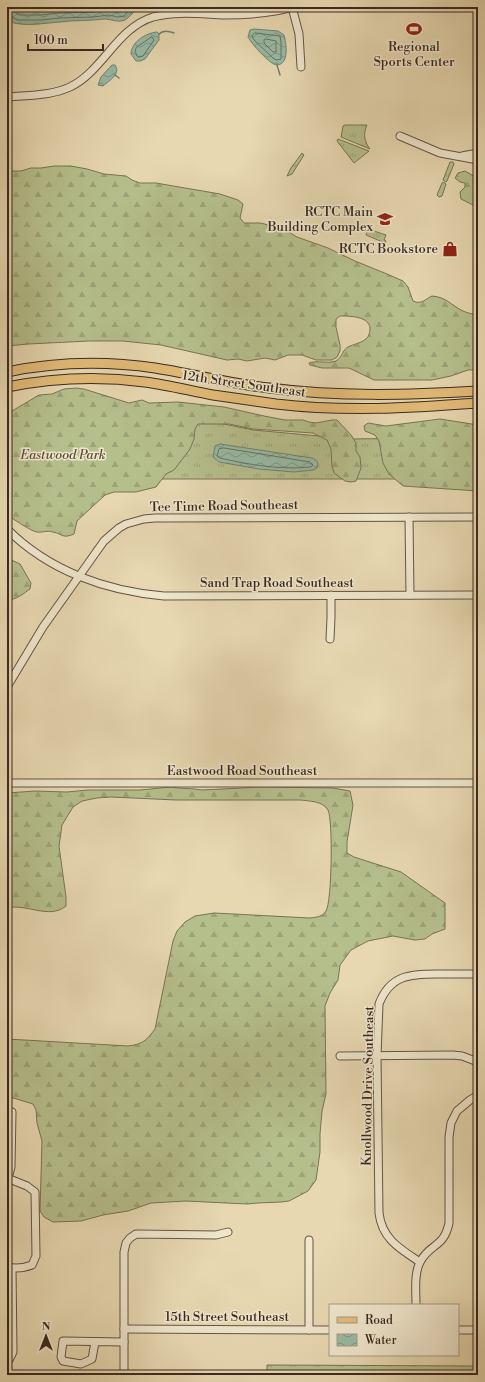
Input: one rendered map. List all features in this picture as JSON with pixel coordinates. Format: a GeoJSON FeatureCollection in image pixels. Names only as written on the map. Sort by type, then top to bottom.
{"type":"FeatureCollection","features":[{"type":"Feature","properties":{"kind":"main road","name":"12th Street Southeast"},"geometry":{"type":"LineString","coordinates":[[7,372],[50,366],[104,364],[155,368],[236,384],[318,393],[414,395],[478,391]]}},
{"type":"Feature","properties":{"kind":"main road","name":"12th Street Southeast"},"geometry":{"type":"LineString","coordinates":[[7,387],[62,379],[102,378],[147,382],[247,400],[332,409],[389,409],[478,403]]}},
{"type":"Feature","properties":{"kind":"street"},"geometry":{"type":"LineString","coordinates":[[7,97],[45,94],[61,91],[71,87],[94,69],[128,33],[140,24],[153,18],[179,13],[224,15],[259,14],[292,7],[299,34],[301,67]]}},
{"type":"Feature","properties":{"kind":"street"},"geometry":{"type":"LineString","coordinates":[[7,92],[45,94]]}},
{"type":"Feature","properties":{"kind":"street"},"geometry":{"type":"LineString","coordinates":[[400,136],[433,151],[478,160]]}},
{"type":"Feature","properties":{"kind":"street"},"geometry":{"type":"LineString","coordinates":[[460,157],[478,153]]}},
{"type":"Feature","properties":{"kind":"street"},"geometry":{"type":"LineString","coordinates":[[410,517],[410,595]]}},
{"type":"Feature","properties":{"kind":"street","name":"Tee Time Road Southeast"},"geometry":{"type":"LineString","coordinates":[[7,687],[39,633],[104,541],[111,534],[126,524],[144,519],[171,518],[478,517]]}},
{"type":"Feature","properties":{"kind":"street","name":"Sand Trap Road Southeast"},"geometry":{"type":"LineString","coordinates":[[7,529],[29,548],[54,564],[79,577],[118,590],[135,593],[164,596],[478,595]]}},
{"type":"Feature","properties":{"kind":"street"},"geometry":{"type":"LineString","coordinates":[[330,639],[331,595]]}},
{"type":"Feature","properties":{"kind":"street","name":"Eastwood Road Southeast"},"geometry":{"type":"LineString","coordinates":[[7,784],[478,783]]}},
{"type":"Feature","properties":{"kind":"street","name":"Knollwood Drive Southeast"},"geometry":{"type":"LineString","coordinates":[[420,1262],[398,1247],[387,1235],[380,1222],[378,1056],[379,1004],[382,996],[391,984],[411,974],[478,974]]}},
{"type":"Feature","properties":{"kind":"street"},"geometry":{"type":"LineString","coordinates":[[340,1056],[453,1055],[462,1056],[478,1062]]}},
{"type":"Feature","properties":{"kind":"street"},"geometry":{"type":"LineString","coordinates":[[416,1304],[416,1274],[420,1262],[430,1250],[442,1241],[449,1223],[449,1137],[451,1123],[457,1111],[478,1094]]}},
{"type":"Feature","properties":{"kind":"street"},"geometry":{"type":"LineString","coordinates":[[7,1112],[12,1112],[11,1167],[8,1178],[27,1186],[35,1192],[36,1256],[32,1265],[24,1268],[10,1268],[10,1307],[13,1352],[9,1360],[7,1360]]}},
{"type":"Feature","properties":{"kind":"street"},"geometry":{"type":"LineString","coordinates":[[124,1375],[124,1252],[126,1243],[136,1234],[216,1235],[228,1232]]}},
{"type":"Feature","properties":{"kind":"street"},"geometry":{"type":"LineString","coordinates":[[308,1330],[309,1240]]}},
{"type":"Feature","properties":{"kind":"street","name":"15th Street Southeast"},"geometry":{"type":"LineString","coordinates":[[124,1329],[329,1330]]}},
{"type":"Feature","properties":{"kind":"street"},"geometry":{"type":"LineString","coordinates":[[459,1330],[478,1330]]}},
{"type":"Feature","properties":{"kind":"street"},"geometry":{"type":"LineString","coordinates":[[94,1342],[92,1359],[81,1364],[63,1361],[61,1357],[63,1341],[124,1342]]}},
{"type":"Feature","properties":{"kind":"green space"},"geometry":{"type":"Polygon","coordinates":[[[367,125],[365,137],[366,143],[370,149],[341,137],[343,126],[367,125]]]}},
{"type":"Feature","properties":{"kind":"green space"},"geometry":{"type":"Polygon","coordinates":[[[338,139],[369,151],[354,163],[337,141],[338,139]]]}},
{"type":"Feature","properties":{"kind":"green space"},"geometry":{"type":"Polygon","coordinates":[[[302,153],[304,155],[292,174],[287,176],[291,168],[302,153]]]}},
{"type":"Feature","properties":{"kind":"green space"},"geometry":{"type":"Polygon","coordinates":[[[450,162],[453,162],[454,164],[446,182],[443,180],[450,162]]]}},
{"type":"Feature","properties":{"kind":"green space"},"geometry":{"type":"Polygon","coordinates":[[[71,166],[104,174],[126,176],[140,183],[156,183],[220,194],[238,200],[243,204],[240,218],[244,223],[260,223],[282,228],[297,237],[328,248],[403,281],[408,287],[413,301],[421,302],[432,296],[437,297],[463,311],[478,315],[478,370],[468,370],[451,376],[432,380],[374,380],[349,368],[322,368],[310,365],[309,363],[312,362],[336,361],[340,358],[346,348],[363,341],[368,337],[370,329],[367,321],[348,316],[340,316],[336,319],[340,351],[337,357],[332,360],[316,360],[302,355],[288,355],[275,360],[265,358],[247,361],[238,359],[227,360],[161,345],[123,341],[89,341],[7,346],[7,171],[21,171],[31,168],[71,166]]]}},
{"type":"Feature","properties":{"kind":"green space"},"geometry":{"type":"Polygon","coordinates":[[[465,171],[475,177],[478,176],[478,207],[477,205],[473,205],[461,199],[460,192],[465,187],[465,183],[460,182],[455,178],[458,173],[465,171]]]}},
{"type":"Feature","properties":{"kind":"green space"},"geometry":{"type":"Polygon","coordinates":[[[443,182],[446,184],[442,196],[439,197],[437,195],[443,182]]]}},
{"type":"Feature","properties":{"kind":"green space"},"geometry":{"type":"Polygon","coordinates":[[[368,229],[386,235],[384,240],[386,241],[385,243],[366,235],[368,229]]]}},
{"type":"Feature","properties":{"kind":"green space"},"geometry":{"type":"Polygon","coordinates":[[[64,389],[84,389],[129,403],[142,400],[149,403],[178,402],[224,407],[285,420],[303,420],[316,423],[337,420],[351,435],[356,443],[356,451],[360,457],[361,468],[356,481],[351,482],[345,481],[334,473],[331,449],[327,440],[313,433],[253,429],[229,424],[198,424],[195,429],[194,439],[190,449],[174,470],[166,474],[156,487],[136,492],[114,492],[105,495],[77,521],[74,534],[65,536],[51,531],[35,532],[12,518],[7,510],[7,441],[10,436],[7,431],[7,414],[39,395],[52,394],[64,389]]]}},
{"type":"Feature","properties":{"kind":"green space","name":"Eastwood Park"},"geometry":{"type":"Polygon","coordinates":[[[166,412],[253,430],[352,439],[426,438],[478,479],[99,479],[7,470],[7,423],[166,412]]]}},
{"type":"Feature","properties":{"kind":"green space"},"geometry":{"type":"Polygon","coordinates":[[[440,419],[478,425],[478,491],[403,486],[389,474],[383,463],[379,441],[375,435],[365,431],[364,426],[368,423],[386,426],[440,419]]]}},
{"type":"Feature","properties":{"kind":"green space"},"geometry":{"type":"Polygon","coordinates":[[[7,558],[20,564],[31,583],[30,589],[10,600],[7,600],[7,558]]]}},
{"type":"Feature","properties":{"kind":"green space"},"geometry":{"type":"Polygon","coordinates":[[[171,787],[202,790],[262,787],[333,788],[350,791],[353,805],[347,842],[347,853],[354,857],[401,872],[445,903],[445,929],[432,934],[425,939],[415,940],[393,936],[368,941],[351,950],[340,965],[338,980],[330,993],[325,1006],[326,1094],[322,1111],[320,1152],[316,1180],[308,1191],[289,1201],[281,1202],[247,1204],[186,1201],[151,1203],[128,1211],[103,1215],[81,1221],[53,1222],[44,1217],[40,1211],[42,1141],[37,1123],[36,1110],[33,1104],[7,1096],[7,1039],[128,1046],[141,1043],[155,1029],[173,941],[177,931],[185,922],[195,916],[214,913],[310,918],[323,914],[326,911],[328,904],[331,877],[331,828],[328,810],[323,805],[316,802],[300,800],[176,800],[111,797],[82,801],[73,807],[62,825],[59,846],[66,906],[52,912],[14,907],[7,908],[7,793],[35,791],[67,792],[88,790],[140,790],[171,787]]]}},
{"type":"Feature","properties":{"kind":"green space"},"geometry":{"type":"Polygon","coordinates":[[[267,1365],[478,1366],[478,1375],[267,1375],[267,1365]]]}},
{"type":"Feature","properties":{"kind":"water"},"geometry":{"type":"Polygon","coordinates":[[[7,7],[139,7],[127,19],[122,21],[104,19],[29,24],[10,22],[7,16],[7,7]]]}},
{"type":"Feature","properties":{"kind":"water"},"geometry":{"type":"Polygon","coordinates":[[[250,30],[278,31],[284,35],[286,52],[284,61],[281,64],[274,64],[253,44],[248,37],[250,30]]]}},
{"type":"Feature","properties":{"kind":"water"},"geometry":{"type":"Polygon","coordinates":[[[157,32],[159,34],[159,40],[145,59],[136,61],[131,54],[136,42],[148,34],[157,32]]]}},
{"type":"Feature","properties":{"kind":"water"},"geometry":{"type":"Polygon","coordinates":[[[112,65],[115,65],[117,71],[114,77],[103,86],[98,85],[101,77],[112,65]]]}},
{"type":"Feature","properties":{"kind":"water"},"geometry":{"type":"Polygon","coordinates":[[[220,444],[312,458],[317,462],[318,466],[313,470],[294,472],[259,469],[219,462],[213,457],[215,446],[220,444]]]}},
{"type":"Feature","properties":{"kind":"waterway"},"geometry":{"type":"LineString","coordinates":[[159,34],[166,31],[174,33]]}},
{"type":"Feature","properties":{"kind":"waterway"},"geometry":{"type":"LineString","coordinates":[[277,65],[280,75]]}},
{"type":"Feature","properties":{"kind":"waterway"},"geometry":{"type":"LineString","coordinates":[[115,75],[119,78]]}},
{"type":"Feature","properties":{"kind":"place","name":"Regional Sports Center"},"geometry":{"type":"Point","coordinates":[414,29]}},
{"type":"Feature","properties":{"kind":"place","name":"RCTC Main Building Complex"},"geometry":{"type":"Point","coordinates":[385,219]}},
{"type":"Feature","properties":{"kind":"place","name":"RCTC Bookstore"},"geometry":{"type":"Point","coordinates":[450,249]}}]}
